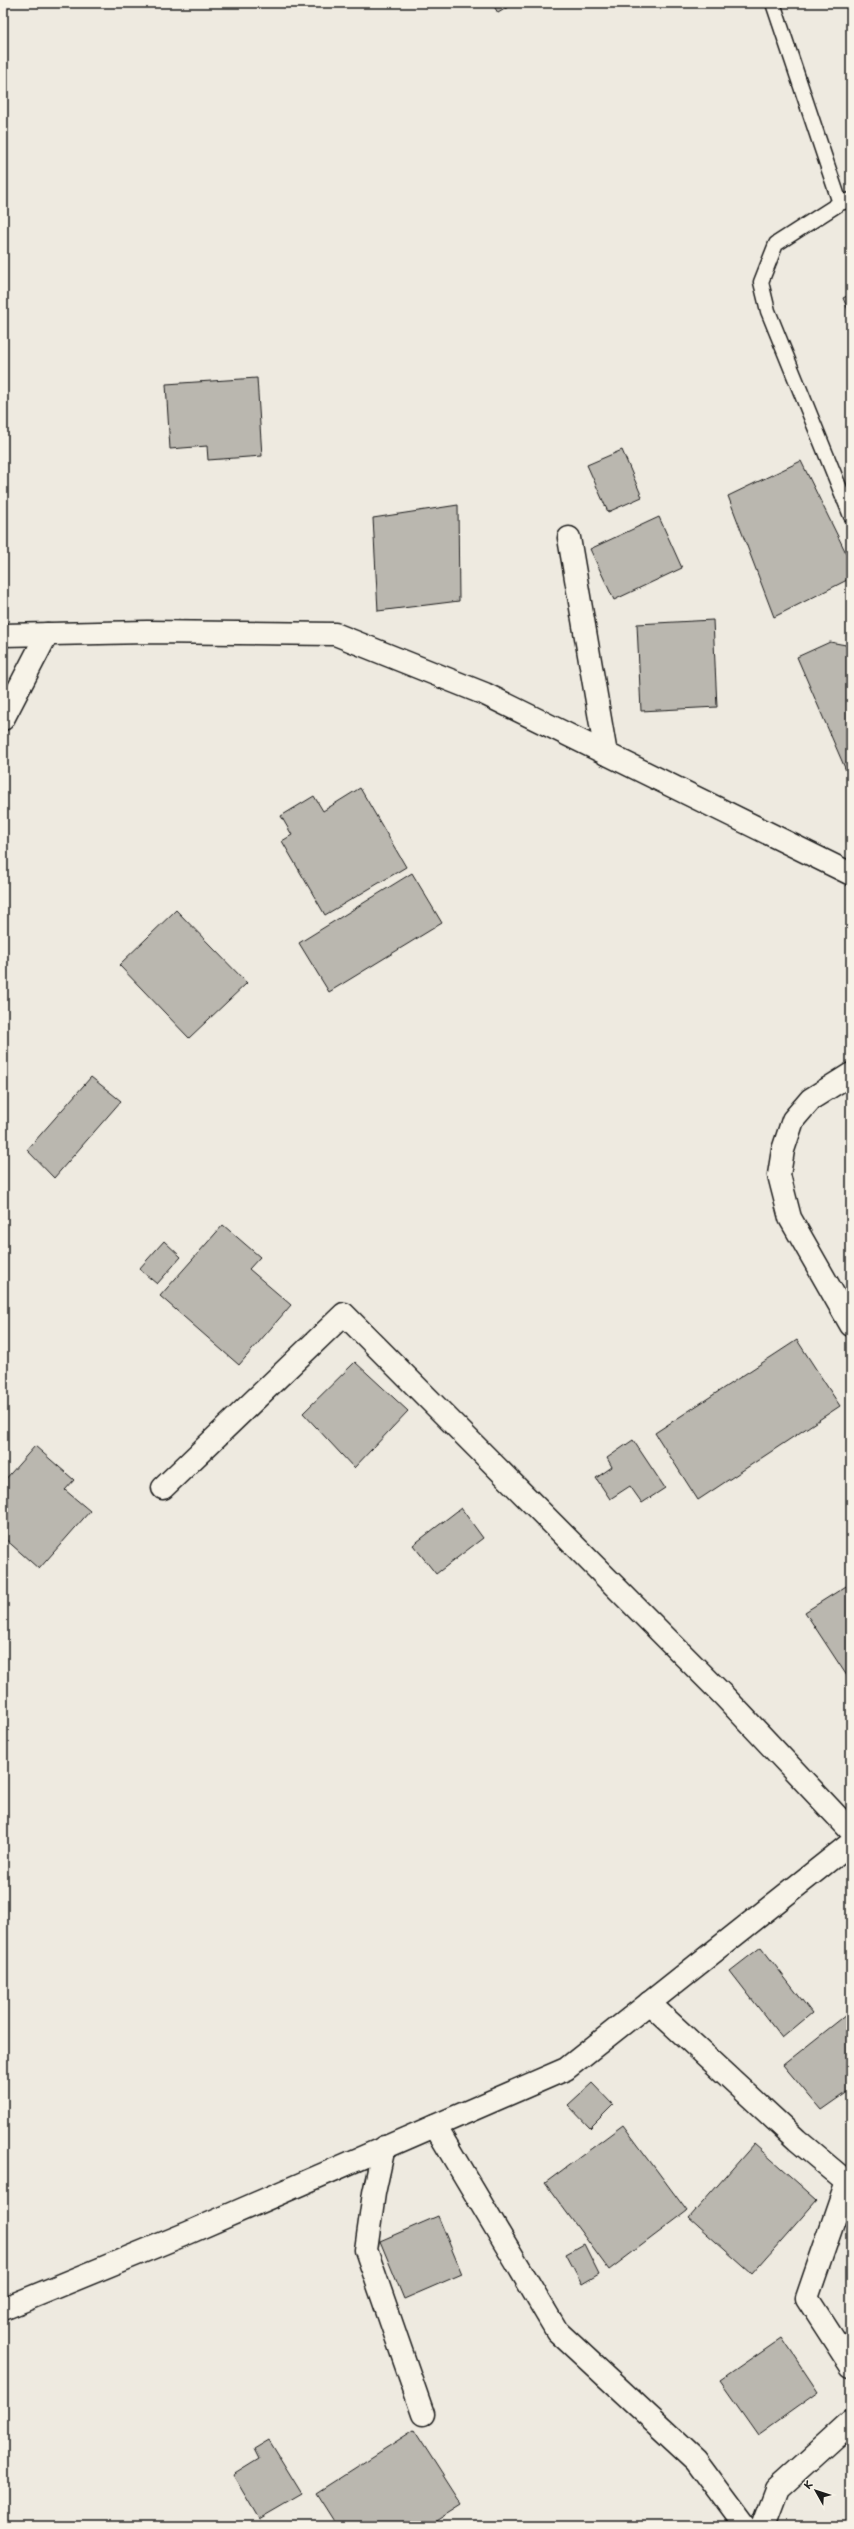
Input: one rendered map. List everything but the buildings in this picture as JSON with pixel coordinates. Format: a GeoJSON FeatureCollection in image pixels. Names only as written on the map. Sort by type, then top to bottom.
{"type":"FeatureCollection","features":[{"type":"Feature","properties":{"kind":"street"},"geometry":{"type":"LineString","coordinates":[[569,538],[606,754]]}},
{"type":"Feature","properties":{"kind":"street"},"geometry":{"type":"LineString","coordinates":[[3,635],[147,632],[334,634],[485,694],[851,874]]}},
{"type":"Feature","properties":{"kind":"street"},"geometry":{"type":"LineString","coordinates":[[3,719],[47,634]]}},
{"type":"Feature","properties":{"kind":"street"},"geometry":{"type":"LineString","coordinates":[[851,1074],[811,1099],[793,1120],[783,1150],[778,1175],[790,1218],[851,1325]]}},
{"type":"Feature","properties":{"kind":"street"},"geometry":{"type":"LineString","coordinates":[[163,1488],[344,1314],[724,1696],[851,1832]]}},
{"type":"Feature","properties":{"kind":"street"},"geometry":{"type":"LineString","coordinates":[[3,2309],[188,2233],[566,2069],[851,1843]]}},
{"type":"Feature","properties":{"kind":"street"},"geometry":{"type":"LineString","coordinates":[[649,2003],[798,2140],[847,2182],[807,2298],[851,2366]]}},
{"type":"Feature","properties":{"kind":"street"},"geometry":{"type":"LineString","coordinates":[[435,2126],[557,2331],[696,2460],[745,2526]]}},
{"type":"Feature","properties":{"kind":"street"},"geometry":{"type":"LineString","coordinates":[[384,2147],[374,2193],[366,2250],[423,2414]]}},
{"type":"Feature","properties":{"kind":"street"},"geometry":{"type":"LineString","coordinates":[[763,2526],[777,2489],[851,2422]]}},
{"type":"Feature","properties":{"kind":"lane"},"geometry":{"type":"LineString","coordinates":[[773,3],[845,202],[776,244],[762,282],[768,311],[851,516]]}}]}
